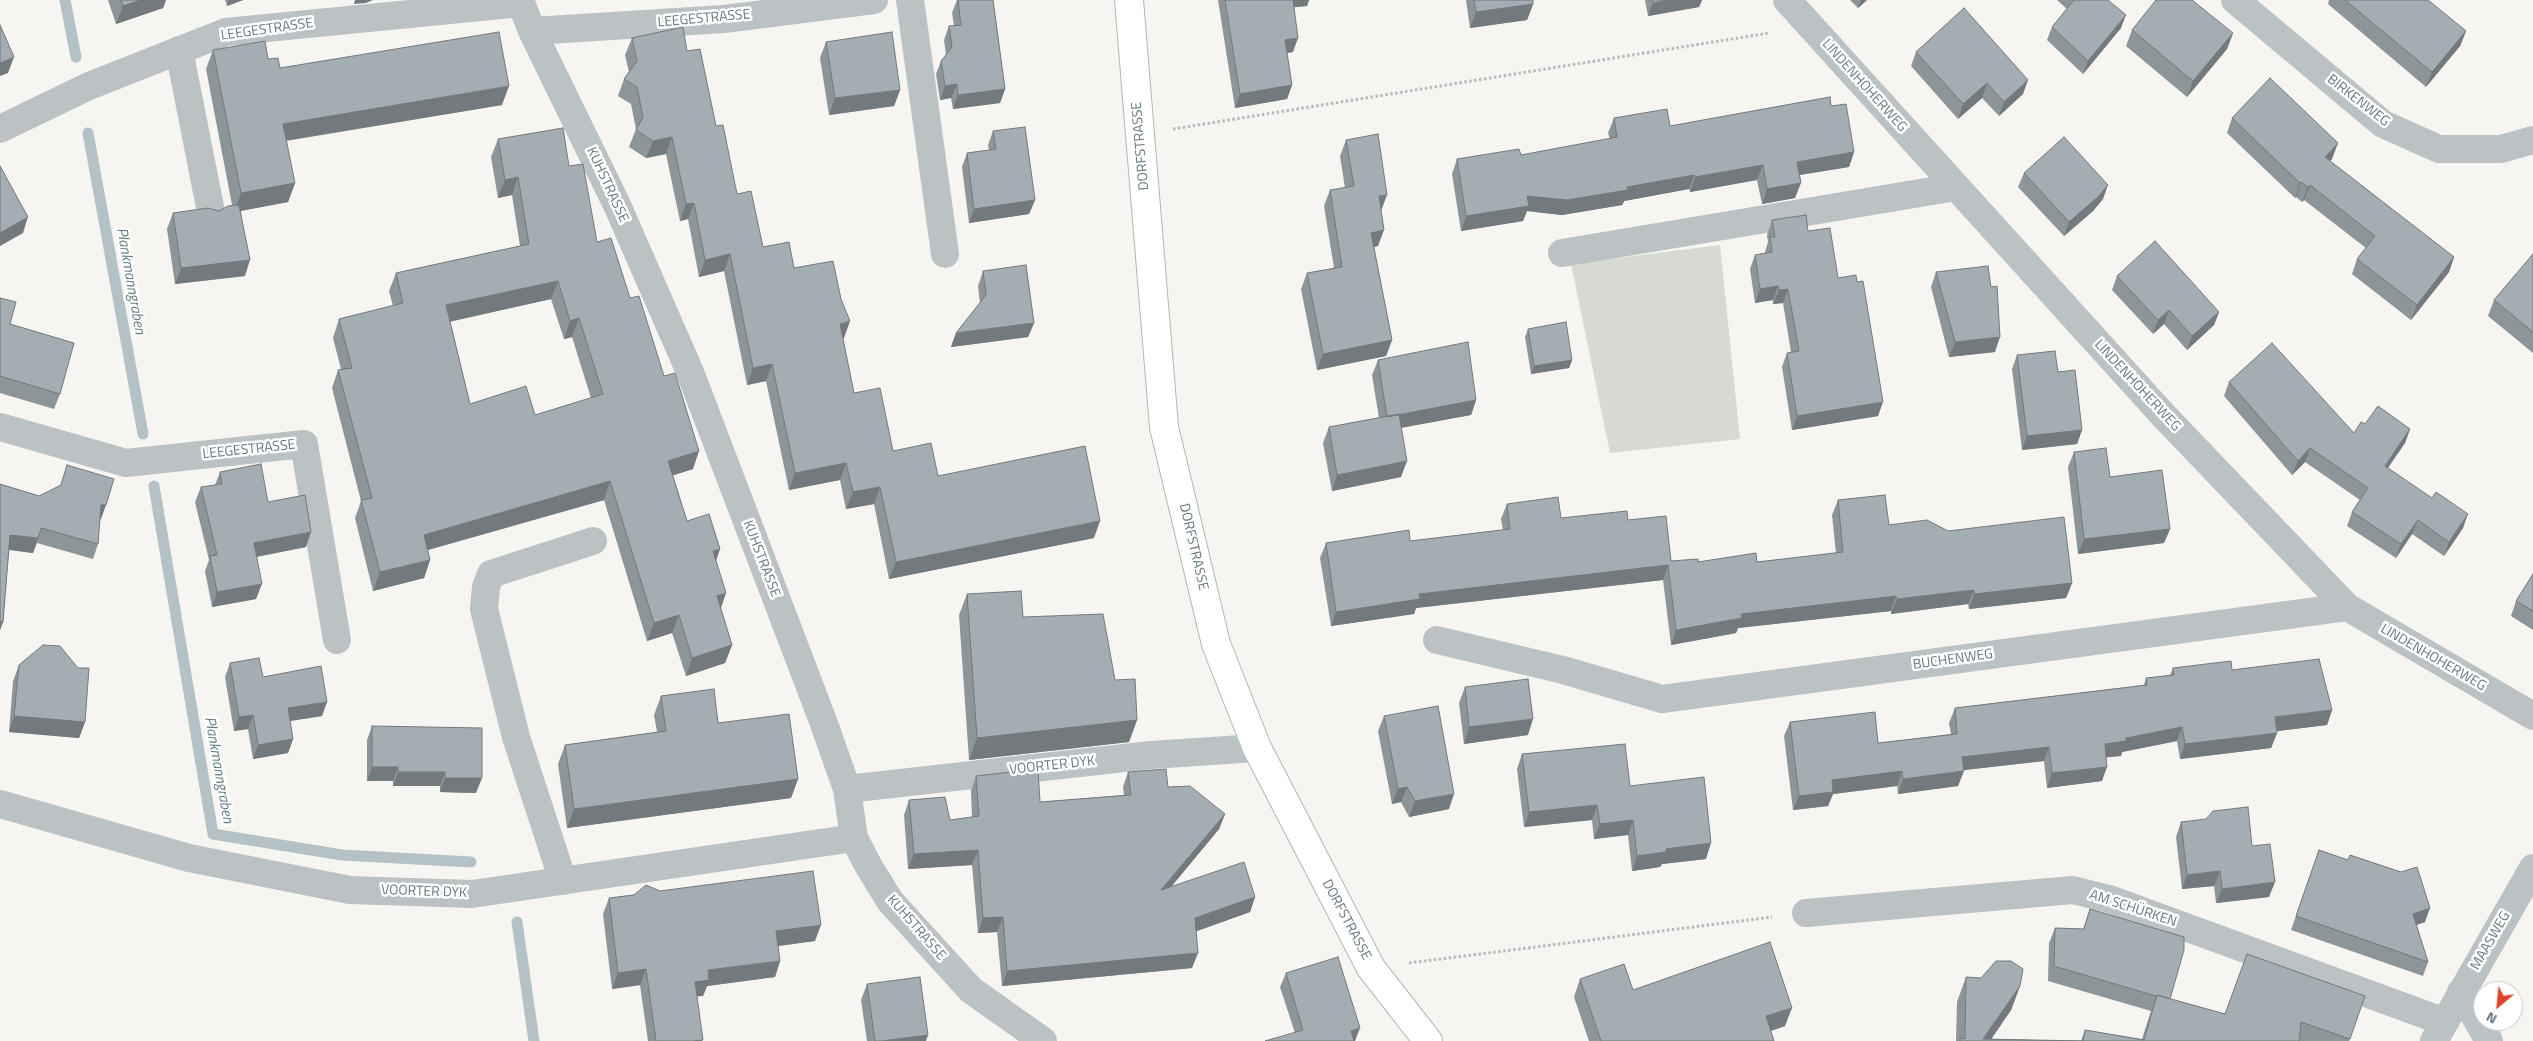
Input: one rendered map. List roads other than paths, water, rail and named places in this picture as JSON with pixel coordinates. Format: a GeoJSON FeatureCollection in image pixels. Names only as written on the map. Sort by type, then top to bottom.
{"type":"FeatureCollection","features":[{"type":"Feature","properties":{"kind":"main road","name":"DORFSTRASSE"},"geometry":{"type":"LineString","coordinates":[[1129,0],[1164,427],[1216,644],[1257,748],[1371,968],[1428,1041]]}},
{"type":"Feature","properties":{"kind":"street","name":"LEEGESTRASSE"},"geometry":{"type":"LineString","coordinates":[[532,31],[724,19],[874,0]]}},
{"type":"Feature","properties":{"kind":"street"},"geometry":{"type":"LineString","coordinates":[[910,0],[945,254]]}},
{"type":"Feature","properties":{"kind":"street","name":"LINDENHOHERWEG"},"geometry":{"type":"LineString","coordinates":[[1787,0],[2164,416],[2347,607],[2533,716]]}},
{"type":"Feature","properties":{"kind":"street","name":"BIRKENWEG"},"geometry":{"type":"LineString","coordinates":[[2235,0],[2383,124],[2439,149],[2501,148],[2533,140]]}},
{"type":"Feature","properties":{"kind":"street","name":"LEEGESTRASSE"},"geometry":{"type":"LineString","coordinates":[[0,129],[89,86],[226,32],[521,1]]}},
{"type":"Feature","properties":{"kind":"street","name":"KUHSTRASSE"},"geometry":{"type":"LineString","coordinates":[[521,1],[532,31],[617,204],[690,372],[847,789],[854,838],[890,901],[971,990],[1043,1041]]}},
{"type":"Feature","properties":{"kind":"street"},"geometry":{"type":"LineString","coordinates":[[179,50],[211,212]]}},
{"type":"Feature","properties":{"kind":"street"},"geometry":{"type":"LineString","coordinates":[[1562,253],[1956,187]]}},
{"type":"Feature","properties":{"kind":"street","name":"LEEGESTRASSE"},"geometry":{"type":"LineString","coordinates":[[0,427],[126,463],[304,444],[337,640]]}},
{"type":"Feature","properties":{"kind":"street"},"geometry":{"type":"LineString","coordinates":[[563,881],[516,737],[484,610],[486,587],[491,574],[594,541]]}},
{"type":"Feature","properties":{"kind":"street","name":"BUCHENWEG"},"geometry":{"type":"LineString","coordinates":[[1437,640],[1563,670],[1662,699],[2347,607]]}},
{"type":"Feature","properties":{"kind":"street","name":"VOORTER DYK"},"geometry":{"type":"LineString","coordinates":[[847,789],[1151,755],[1257,748]]}},
{"type":"Feature","properties":{"kind":"street","name":"VOORTER DYK"},"geometry":{"type":"LineString","coordinates":[[0,804],[189,858],[350,890],[472,894],[854,838]]}},
{"type":"Feature","properties":{"kind":"street","name":"MAASWEG"},"geometry":{"type":"LineString","coordinates":[[2439,1031],[2533,868]]}},
{"type":"Feature","properties":{"kind":"street","name":"AM SCHÜRKEN"},"geometry":{"type":"LineString","coordinates":[[1806,913],[2073,890],[2109,899],[2439,1031]]}},
{"type":"Feature","properties":{"kind":"street"},"geometry":{"type":"LineString","coordinates":[[2461,992],[2489,1041]]}},
{"type":"Feature","properties":{"kind":"waterway","name":"Plankmanngraben"},"geometry":{"type":"LineString","coordinates":[[65,0],[76,57]]}},
{"type":"Feature","properties":{"kind":"waterway","name":"Plankmanngraben"},"geometry":{"type":"LineString","coordinates":[[88,133],[143,434]]}},
{"type":"Feature","properties":{"kind":"waterway","name":"Plankmanngraben"},"geometry":{"type":"LineString","coordinates":[[154,486],[213,834],[342,855],[471,862]]}},
{"type":"Feature","properties":{"kind":"waterway","name":"Plankmanngraben"},"geometry":{"type":"LineString","coordinates":[[517,922],[534,1041]]}}]}
